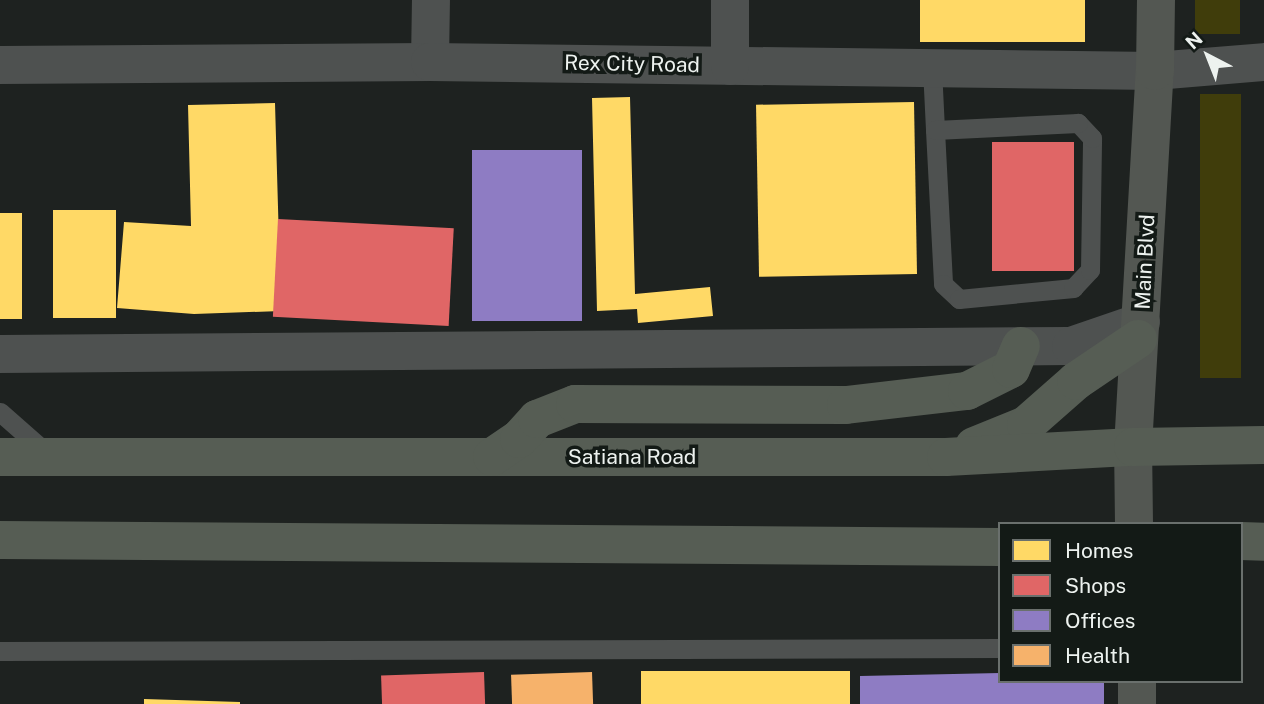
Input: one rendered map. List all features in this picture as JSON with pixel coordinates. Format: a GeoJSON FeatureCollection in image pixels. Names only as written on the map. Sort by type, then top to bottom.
{"type":"FeatureCollection","features":[{"type":"Feature","properties":{"kind":"main road","name":"Main Blvd"},"geometry":{"type":"LineString","coordinates":[[1134,522],[1133,447],[1155,71],[1156,0]]}},
{"type":"Feature","properties":{"kind":"main road"},"geometry":{"type":"LineString","coordinates":[[946,457],[1026,425],[1139,330]]}},
{"type":"Feature","properties":{"kind":"main road"},"geometry":{"type":"LineString","coordinates":[[492,457],[519,439],[537,419],[575,404],[846,405],[967,391],[1011,369],[1021,346]]}},
{"type":"Feature","properties":{"kind":"main road","name":"Satiana Road"},"geometry":{"type":"LineString","coordinates":[[0,457],[946,457],[1133,447],[1264,445]]}},
{"type":"Feature","properties":{"kind":"main road"},"geometry":{"type":"LineString","coordinates":[[0,540],[998,547]]}},
{"type":"Feature","properties":{"kind":"main road"},"geometry":{"type":"LineString","coordinates":[[1243,541],[1264,542]]}},
{"type":"Feature","properties":{"kind":"main road"},"geometry":{"type":"LineString","coordinates":[[1137,683],[1137,704]]}},
{"type":"Feature","properties":{"kind":"street"},"geometry":{"type":"LineString","coordinates":[[430,62],[431,0]]}},
{"type":"Feature","properties":{"kind":"street"},"geometry":{"type":"LineString","coordinates":[[730,0],[730,66]]}},
{"type":"Feature","properties":{"kind":"street","name":"Rex City Road"},"geometry":{"type":"LineString","coordinates":[[0,65],[430,62],[1155,71],[1264,62]]}},
{"type":"Feature","properties":{"kind":"street"},"geometry":{"type":"LineString","coordinates":[[0,354],[1071,345],[1139,330]]}},
{"type":"Feature","properties":{"kind":"lane"},"geometry":{"type":"LineString","coordinates":[[932,68],[935,130],[943,284],[959,299],[1073,288],[1090,270],[1092,138],[1078,123],[935,130]]}},
{"type":"Feature","properties":{"kind":"lane"},"geometry":{"type":"LineString","coordinates":[[0,412],[52,457]]}},
{"type":"Feature","properties":{"kind":"lane"},"geometry":{"type":"LineString","coordinates":[[0,651],[998,648]]}},
{"type":"Feature","properties":{"kind":"shaded area"},"geometry":{"type":"Polygon","coordinates":[[[1195,0],[1240,0],[1240,34],[1195,34],[1195,0]]]}},
{"type":"Feature","properties":{"kind":"shaded area"},"geometry":{"type":"Polygon","coordinates":[[[1200,94],[1241,94],[1241,378],[1200,378],[1200,94]]]}},
{"type":"Feature","properties":{"kind":"building: Homes"},"geometry":{"type":"Polygon","coordinates":[[[920,0],[1085,0],[1085,42],[920,42],[920,0]]]}},
{"type":"Feature","properties":{"kind":"building: Homes"},"geometry":{"type":"Polygon","coordinates":[[[630,97],[635,294],[710,287],[713,316],[638,323],[637,309],[597,311],[592,98],[630,97]]]}},
{"type":"Feature","properties":{"kind":"building: Homes"},"geometry":{"type":"Polygon","coordinates":[[[914,102],[917,274],[759,277],[756,105],[914,102]]]}},
{"type":"Feature","properties":{"kind":"building: Homes"},"geometry":{"type":"Polygon","coordinates":[[[275,103],[281,311],[194,314],[117,308],[124,222],[191,226],[188,105],[275,103]]]}},
{"type":"Feature","properties":{"kind":"building: Homes"},"geometry":{"type":"Polygon","coordinates":[[[53,210],[116,210],[116,318],[53,318],[53,210]]]}},
{"type":"Feature","properties":{"kind":"building: Homes"},"geometry":{"type":"Polygon","coordinates":[[[0,213],[22,213],[22,319],[0,319],[0,213]]]}},
{"type":"Feature","properties":{"kind":"building: Homes"},"geometry":{"type":"Polygon","coordinates":[[[641,671],[850,671],[850,704],[641,704],[641,671]]]}},
{"type":"Feature","properties":{"kind":"building: Homes"},"geometry":{"type":"Polygon","coordinates":[[[144,699],[240,702],[240,704],[144,704],[144,699]]]}},
{"type":"Feature","properties":{"kind":"building: Shops"},"geometry":{"type":"Polygon","coordinates":[[[992,142],[1074,142],[1074,271],[992,271],[992,142]]]}},
{"type":"Feature","properties":{"kind":"building: Shops"},"geometry":{"type":"Polygon","coordinates":[[[278,219],[454,228],[449,326],[273,317],[278,219]]]}},
{"type":"Feature","properties":{"kind":"building: Shops"},"geometry":{"type":"Polygon","coordinates":[[[484,672],[485,704],[382,704],[381,676],[484,672]]]}},
{"type":"Feature","properties":{"kind":"building: Offices"},"geometry":{"type":"Polygon","coordinates":[[[472,150],[582,150],[582,321],[472,321],[472,150]]]}},
{"type":"Feature","properties":{"kind":"building: Offices"},"geometry":{"type":"Polygon","coordinates":[[[998,673],[998,683],[1104,683],[1104,704],[860,704],[860,676],[998,673]]]}},
{"type":"Feature","properties":{"kind":"building: Health"},"geometry":{"type":"Polygon","coordinates":[[[592,672],[593,704],[512,704],[511,675],[592,672]]]}}]}
